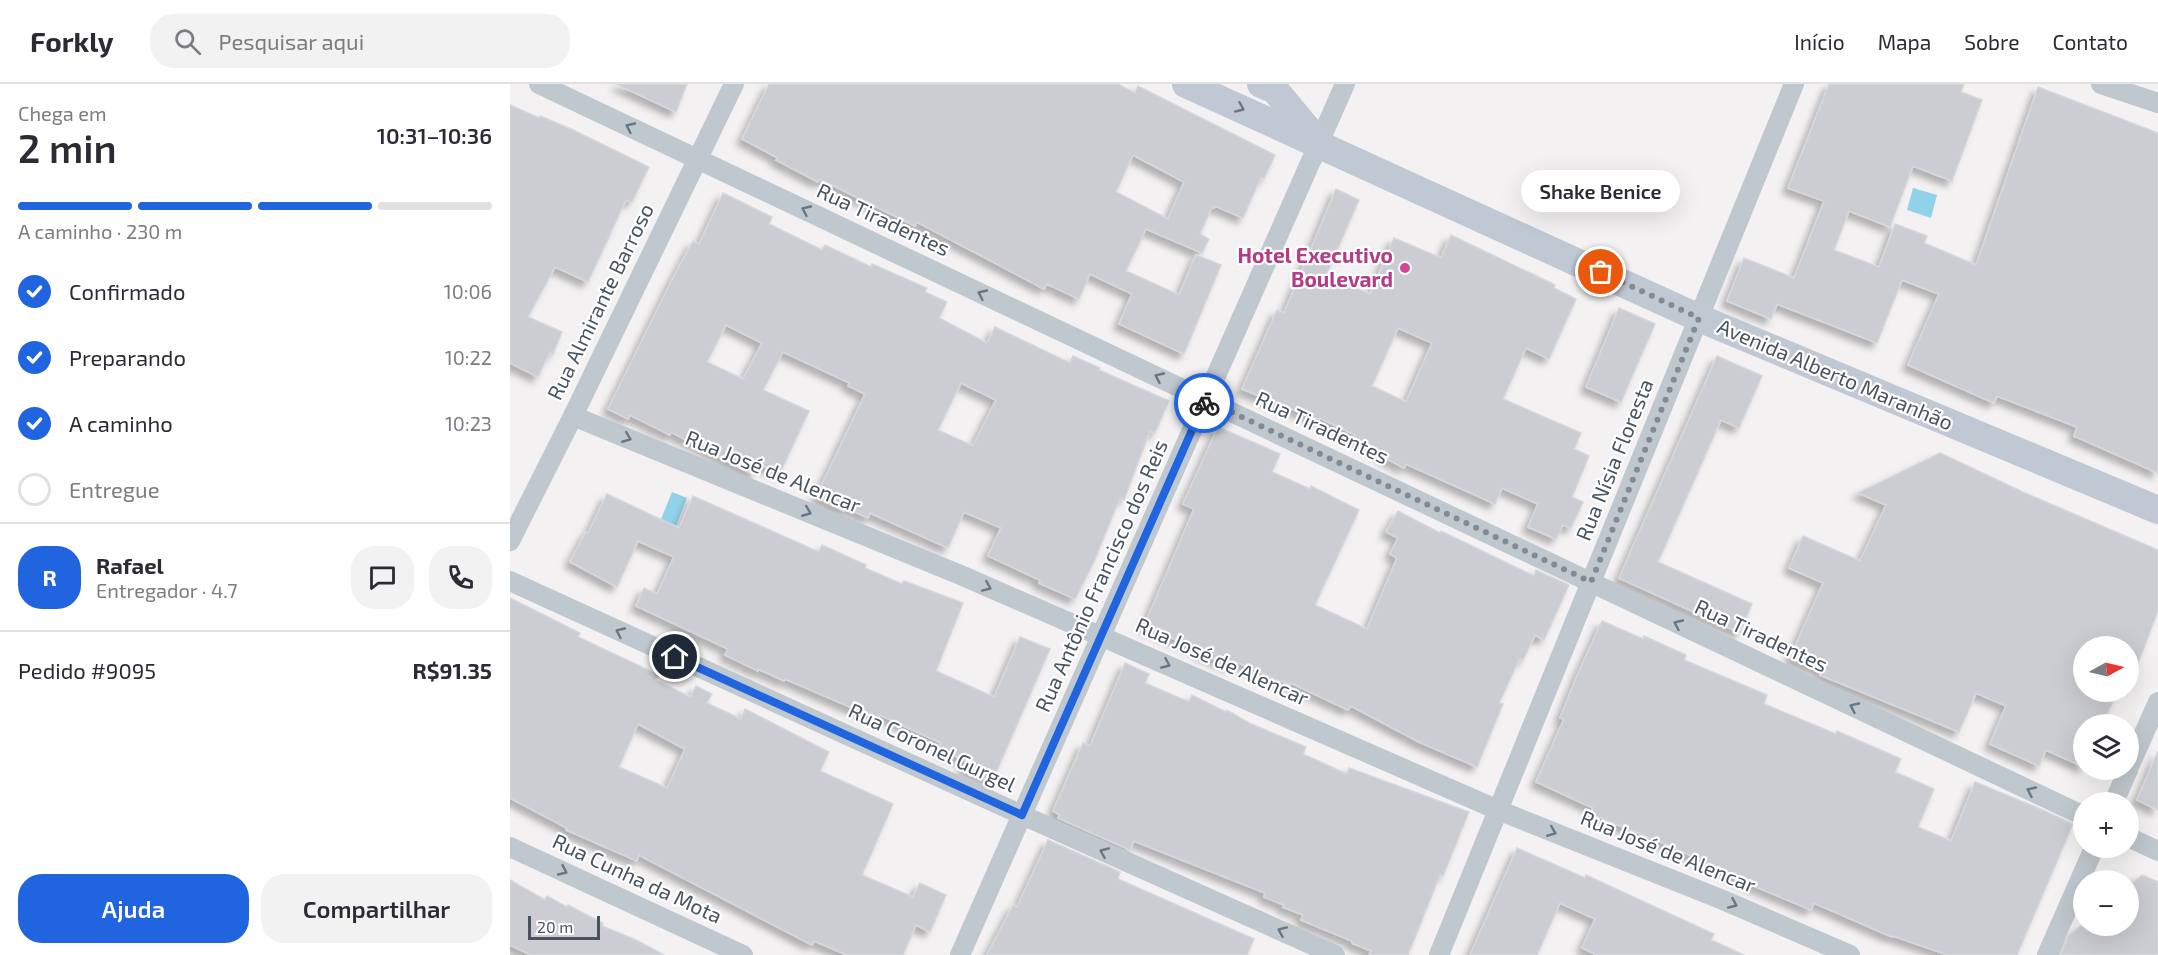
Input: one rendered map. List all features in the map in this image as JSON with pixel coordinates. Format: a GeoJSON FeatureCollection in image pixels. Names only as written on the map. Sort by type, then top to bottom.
{"type":"FeatureCollection","features":[{"type":"Feature","properties":{"kind":"main road","name":"Avenida Alberto Maranhão"},"geometry":{"type":"LineString","coordinates":[[1186,84],[1699,318],[2158,510]]}},
{"type":"Feature","properties":{"kind":"main road","name":"Avenida Alberto Maranhão"},"geometry":{"type":"LineString","coordinates":[[1261,84],[1275,90],[1319,143]]}},
{"type":"Feature","properties":{"kind":"street","name":"Rua Tiradentes"},"geometry":{"type":"LineString","coordinates":[[540,84],[2073,811]]}},
{"type":"Feature","properties":{"kind":"street","name":"Rua Almirante Barroso"},"geometry":{"type":"LineString","coordinates":[[510,541],[734,84]]}},
{"type":"Feature","properties":{"kind":"street","name":"Rua Antônio Francisco dos Reis"},"geometry":{"type":"LineString","coordinates":[[960,955],[1345,84]]}},
{"type":"Feature","properties":{"kind":"street","name":"Rua Nísia Floresta"},"geometry":{"type":"LineString","coordinates":[[1439,955],[1794,84]]}},
{"type":"Feature","properties":{"kind":"street"},"geometry":{"type":"LineString","coordinates":[[2101,84],[2156,97]]}},
{"type":"Feature","properties":{"kind":"street","name":"Rua José de Alencar"},"geometry":{"type":"LineString","coordinates":[[573,416],[1102,636],[1498,810],[1723,900],[1850,955]]}},
{"type":"Feature","properties":{"kind":"street","name":"Rua Coronel Gurgel"},"geometry":{"type":"LineString","coordinates":[[510,581],[1335,955]]}},
{"type":"Feature","properties":{"kind":"street"},"geometry":{"type":"LineString","coordinates":[[2139,744],[2158,702]]}},
{"type":"Feature","properties":{"kind":"street"},"geometry":{"type":"LineString","coordinates":[[2139,842],[2158,851]]}},
{"type":"Feature","properties":{"kind":"street","name":"Rua Cunha da Mota"},"geometry":{"type":"LineString","coordinates":[[510,847],[743,955]]}},
{"type":"Feature","properties":{"kind":"street"},"geometry":{"type":"LineString","coordinates":[[2047,955],[2090,858]]}},
{"type":"Feature","properties":{"kind":"water"},"geometry":{"type":"Polygon","coordinates":[[[1913,188],[1937,195],[1931,218],[1907,210],[1913,188]]]}},
{"type":"Feature","properties":{"kind":"water"},"geometry":{"type":"Polygon","coordinates":[[[672,492],[687,498],[674,531],[659,524],[672,492]]]}},
{"type":"Feature","properties":{"kind":"building"},"geometry":{"type":"Polygon","coordinates":[[[616,84],[687,84],[676,112],[616,84]]]}},
{"type":"Feature","properties":{"kind":"building"},"geometry":{"type":"Polygon","coordinates":[[[769,84],[1118,84],[1135,93],[1138,86],[1275,155],[1264,179],[1261,177],[1243,218],[1215,206],[1212,207],[1200,234],[1209,239],[1202,253],[1146,229],[1126,271],[1179,295],[1196,255],[1221,265],[1184,354],[1119,324],[1132,294],[1090,274],[1079,299],[1047,284],[1044,289],[917,222],[915,226],[820,179],[818,182],[742,139],[769,84]],[[1133,155],[1116,192],[1168,219],[1184,182],[1133,155]]]}},
{"type":"Feature","properties":{"kind":"building"},"geometry":{"type":"Polygon","coordinates":[[[1829,84],[1964,84],[1961,92],[1982,100],[1952,181],[1913,166],[1890,227],[1849,211],[1834,250],[1879,267],[1895,224],[1927,236],[1924,243],[1976,265],[2038,87],[2158,133],[2158,473],[2074,436],[2077,427],[1997,396],[1994,403],[1908,365],[1939,294],[1902,280],[1877,343],[1777,304],[1771,319],[1727,301],[1744,258],[1794,278],[1824,201],[1788,188],[1829,84]]]}},
{"type":"Feature","properties":{"kind":"building"},"geometry":{"type":"Polygon","coordinates":[[[510,105],[571,129],[649,167],[632,202],[626,200],[588,282],[555,267],[528,317],[562,332],[553,354],[550,352],[538,377],[510,363],[510,105]]]}},
{"type":"Feature","properties":{"kind":"building"},"geometry":{"type":"Polygon","coordinates":[[[1336,189],[1359,200],[1326,276],[1370,294],[1394,238],[1441,258],[1451,235],[1555,285],[1554,288],[1576,299],[1549,359],[1526,348],[1503,399],[1581,433],[1574,449],[1589,456],[1572,497],[1583,502],[1571,528],[1563,525],[1556,539],[1528,527],[1538,504],[1502,488],[1495,504],[1406,464],[1404,468],[1381,456],[1383,452],[1354,438],[1355,435],[1320,418],[1319,420],[1242,389],[1277,310],[1284,313],[1336,189]],[[1398,328],[1372,386],[1406,402],[1432,343],[1398,328]]]}},
{"type":"Feature","properties":{"kind":"building"},"geometry":{"type":"Polygon","coordinates":[[[723,193],[772,217],[769,224],[822,250],[825,245],[871,267],[872,264],[927,288],[925,292],[947,302],[939,318],[987,343],[995,327],[1070,363],[1073,356],[1169,401],[1155,433],[1150,431],[1124,500],[1120,498],[1093,564],[1075,599],[988,556],[1001,528],[964,512],[948,548],[870,513],[868,518],[846,508],[844,511],[816,497],[865,394],[848,386],[850,383],[783,352],[763,390],[809,411],[780,473],[759,464],[754,475],[671,432],[670,435],[630,415],[628,419],[608,409],[693,241],[699,244],[723,193]],[[726,325],[707,362],[743,379],[762,343],[726,325]],[[961,383],[938,430],[973,446],[996,400],[961,383]]]}},
{"type":"Feature","properties":{"kind":"building"},"geometry":{"type":"Polygon","coordinates":[[[1619,308],[1655,324],[1621,402],[1586,387],[1619,308]]]}},
{"type":"Feature","properties":{"kind":"building"},"geometry":{"type":"Polygon","coordinates":[[[1717,356],[1762,376],[1739,428],[1721,420],[1658,562],[1752,604],[1740,633],[1619,578],[1717,356]]]}},
{"type":"Feature","properties":{"kind":"building"},"geometry":{"type":"Polygon","coordinates":[[[1218,427],[1280,454],[1272,472],[1310,489],[1311,486],[1359,510],[1315,605],[1367,629],[1397,558],[1390,554],[1398,538],[1386,532],[1398,511],[1534,576],[1536,570],[1569,585],[1544,640],[1535,635],[1523,660],[1520,658],[1499,703],[1503,704],[1477,767],[1419,742],[1351,706],[1348,710],[1291,683],[1290,685],[1234,661],[1232,666],[1144,626],[1194,509],[1183,504],[1218,427]]]}},
{"type":"Feature","properties":{"kind":"building"},"geometry":{"type":"Polygon","coordinates":[[[1940,453],[2025,493],[2158,550],[2158,611],[2139,661],[2139,636],[2073,636],[2073,702],[2113,702],[2107,714],[2073,714],[2073,762],[2046,750],[2039,766],[1990,744],[2006,706],[1976,693],[1959,732],[1820,675],[1821,671],[1790,658],[1823,583],[1789,568],[1803,536],[1860,561],[1886,505],[1858,493],[1940,453]]]}},
{"type":"Feature","properties":{"kind":"building"},"geometry":{"type":"Polygon","coordinates":[[[607,494],[679,528],[693,496],[819,552],[822,545],[866,565],[865,568],[902,584],[904,581],[963,603],[936,671],[994,697],[1020,637],[1050,649],[992,782],[963,769],[966,761],[939,749],[941,743],[880,715],[878,719],[785,679],[784,681],[758,669],[758,671],[725,655],[728,649],[636,606],[644,588],[657,594],[674,557],[638,541],[617,587],[570,562],[586,532],[588,533],[607,494]]]}},
{"type":"Feature","properties":{"kind":"building"},"geometry":{"type":"Polygon","coordinates":[[[510,598],[580,633],[578,637],[659,675],[656,680],[690,697],[696,686],[712,694],[707,703],[741,719],[745,709],[829,752],[820,771],[893,804],[862,875],[913,897],[920,883],[946,895],[930,932],[916,925],[903,955],[847,955],[814,941],[812,945],[639,855],[637,861],[566,830],[567,828],[510,798],[510,598]],[[638,724],[619,767],[667,788],[685,749],[638,724]]]}},
{"type":"Feature","properties":{"kind":"building"},"geometry":{"type":"Polygon","coordinates":[[[1602,621],[1643,639],[1644,636],[1686,655],[1684,660],[1767,695],[1764,704],[1836,734],[1837,731],[1901,759],[1895,772],[1934,789],[1918,827],[1951,841],[1975,782],[2073,824],[2017,955],[1948,955],[1892,937],[1814,903],[1811,910],[1735,878],[1736,876],[1670,846],[1591,814],[1593,808],[1536,782],[1564,719],[1560,718],[1602,621]]]}},
{"type":"Feature","properties":{"kind":"building"},"geometry":{"type":"Polygon","coordinates":[[[1125,663],[1149,674],[1145,683],[1189,702],[1192,695],[1226,712],[1227,710],[1249,723],[1306,747],[1303,754],[1347,774],[1349,768],[1469,812],[1443,876],[1440,875],[1408,955],[1369,955],[1371,951],[1352,941],[1301,920],[1303,915],[1264,897],[1265,893],[1134,841],[1130,850],[1058,818],[1060,815],[1053,811],[1083,743],[1090,746],[1125,663]]]}},
{"type":"Feature","properties":{"kind":"building"},"geometry":{"type":"Polygon","coordinates":[[[2158,751],[2158,810],[2139,801],[2139,795],[2158,751]]]}},
{"type":"Feature","properties":{"kind":"building"},"geometry":{"type":"Polygon","coordinates":[[[1048,840],[1120,872],[1118,879],[1254,939],[1247,955],[987,955],[1013,905],[1017,907],[1048,840]]]}},
{"type":"Feature","properties":{"kind":"building"},"geometry":{"type":"Polygon","coordinates":[[[1517,848],[1585,878],[1586,875],[1714,934],[1711,940],[1744,955],[1597,955],[1582,948],[1595,919],[1560,903],[1537,955],[1470,955],[1517,848]]]}},
{"type":"Feature","properties":{"kind":"building"},"geometry":{"type":"Polygon","coordinates":[[[2142,875],[2158,882],[2158,955],[2060,955],[2068,936],[2073,932],[2073,936],[2139,936],[2139,877],[2142,875]]]}},
{"type":"Feature","properties":{"kind":"building"},"geometry":{"type":"Polygon","coordinates":[[[510,880],[545,900],[547,896],[567,907],[568,905],[603,923],[602,926],[664,955],[531,955],[510,945],[510,880]]]}},
{"type":"Feature","properties":{"kind":"way so far"},"geometry":{"type":"LineString","coordinates":[[1204,403],[1206,400],[1591,582],[1699,318],[1601,272]]}},
{"type":"Feature","properties":{"kind":"place","name":"Hotel Executivo Boulevard"},"geometry":{"type":"Point","coordinates":[1405,268]}},
{"type":"Feature","properties":{"kind":"place","name":"Shake Benice"},"geometry":{"type":"Point","coordinates":[1601,272]}},
{"type":"Feature","properties":{"kind":"route"},"geometry":{"type":"LineString","coordinates":[[675,657],[1022,815],[1204,403]]}}]}
